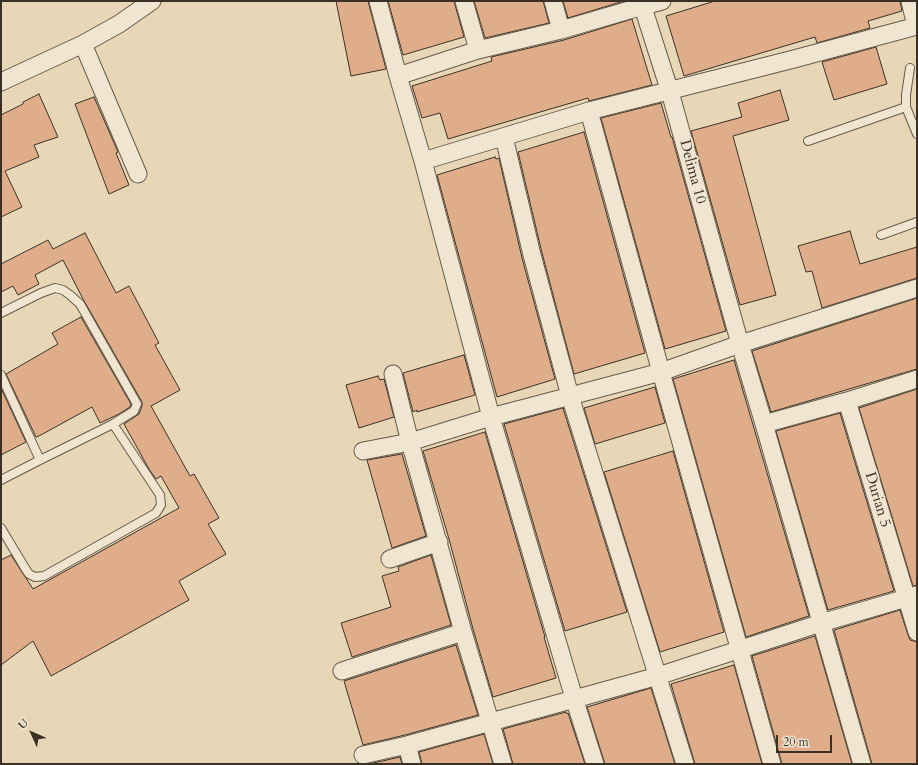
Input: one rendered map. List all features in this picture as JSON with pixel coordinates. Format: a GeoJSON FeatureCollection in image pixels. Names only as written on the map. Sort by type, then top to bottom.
{"type":"FeatureCollection","features":[{"type":"Feature","properties":{"kind":"street"},"geometry":{"type":"LineString","coordinates":[[1,82],[83,44],[119,24],[152,1]]}},
{"type":"Feature","properties":{"kind":"street"},"geometry":{"type":"LineString","coordinates":[[378,1],[423,161],[491,417],[574,698],[596,764]]}},
{"type":"Feature","properties":{"kind":"street"},"geometry":{"type":"LineString","coordinates":[[464,1],[478,50]]}},
{"type":"Feature","properties":{"kind":"street"},"geometry":{"type":"LineString","coordinates":[[553,1],[561,30]]}},
{"type":"Feature","properties":{"kind":"street"},"geometry":{"type":"LineString","coordinates":[[398,76],[478,50],[561,30],[642,3],[662,1]]}},
{"type":"Feature","properties":{"kind":"street"},"geometry":{"type":"LineString","coordinates":[[423,161],[589,111],[670,92],[917,26],[910,1]]}},
{"type":"Feature","properties":{"kind":"street","name":"Delima 10"},"geometry":{"type":"LineString","coordinates":[[642,3],[670,92],[740,344],[862,764]]}},
{"type":"Feature","properties":{"kind":"street"},"geometry":{"type":"LineString","coordinates":[[83,44],[138,174]]}},
{"type":"Feature","properties":{"kind":"street"},"geometry":{"type":"LineString","coordinates":[[589,111],[772,764]]}},
{"type":"Feature","properties":{"kind":"street"},"geometry":{"type":"LineString","coordinates":[[504,137],[532,255],[570,396],[685,764]]}},
{"type":"Feature","properties":{"kind":"street"},"geometry":{"type":"LineString","coordinates":[[363,451],[410,442],[491,417],[661,372],[740,344],[917,288]]}},
{"type":"Feature","properties":{"kind":"street"},"geometry":{"type":"LineString","coordinates":[[393,374],[410,442],[463,632],[503,764]]}},
{"type":"Feature","properties":{"kind":"street"},"geometry":{"type":"LineString","coordinates":[[764,424],[847,401],[917,378]]}},
{"type":"Feature","properties":{"kind":"street","name":"Durian 5"},"geometry":{"type":"LineString","coordinates":[[847,401],[912,597],[917,632]]}},
{"type":"Feature","properties":{"kind":"street"},"geometry":{"type":"LineString","coordinates":[[390,559],[439,542]]}},
{"type":"Feature","properties":{"kind":"street"},"geometry":{"type":"LineString","coordinates":[[363,756],[658,676],[821,623],[912,597]]}},
{"type":"Feature","properties":{"kind":"street"},"geometry":{"type":"LineString","coordinates":[[342,671],[463,632]]}},
{"type":"Feature","properties":{"kind":"street"},"geometry":{"type":"LineString","coordinates":[[407,745],[412,764]]}},
{"type":"Feature","properties":{"kind":"lane"},"geometry":{"type":"LineString","coordinates":[[910,68],[906,95],[906,107],[917,134]]}},
{"type":"Feature","properties":{"kind":"lane"},"geometry":{"type":"LineString","coordinates":[[808,141],[906,107]]}},
{"type":"Feature","properties":{"kind":"lane"},"geometry":{"type":"LineString","coordinates":[[881,235],[917,222]]}},
{"type":"Feature","properties":{"kind":"lane"},"geometry":{"type":"LineString","coordinates":[[1,312],[55,288],[63,290],[80,304],[136,401],[134,411],[113,424],[1,480]]}},
{"type":"Feature","properties":{"kind":"lane"},"geometry":{"type":"LineString","coordinates":[[1,375],[40,460]]}},
{"type":"Feature","properties":{"kind":"lane"},"geometry":{"type":"LineString","coordinates":[[1,528],[29,574],[36,577],[44,576],[156,512],[161,505],[162,500],[160,495],[113,424]]}},
{"type":"Feature","properties":{"kind":"building"},"geometry":{"type":"Polygon","coordinates":[[[336,1],[368,1],[386,69],[351,76],[336,1]]]}},
{"type":"Feature","properties":{"kind":"building"},"geometry":{"type":"Polygon","coordinates":[[[388,1],[454,1],[464,37],[403,55],[388,1]]]}},
{"type":"Feature","properties":{"kind":"building"},"geometry":{"type":"Polygon","coordinates":[[[474,1],[543,1],[549,23],[485,38],[474,1]]]}},
{"type":"Feature","properties":{"kind":"building"},"geometry":{"type":"Polygon","coordinates":[[[563,1],[624,1],[568,18],[563,1]]]}},
{"type":"Feature","properties":{"kind":"building"},"geometry":{"type":"Polygon","coordinates":[[[715,1],[900,1],[902,11],[868,21],[870,28],[817,43],[815,37],[684,76],[666,16],[715,1]]]}},
{"type":"Feature","properties":{"kind":"building"},"geometry":{"type":"Polygon","coordinates":[[[632,19],[652,85],[589,101],[588,98],[448,139],[440,113],[422,118],[412,86],[492,61],[491,57],[564,40],[632,19]]]}},
{"type":"Feature","properties":{"kind":"building"},"geometry":{"type":"Polygon","coordinates":[[[876,47],[887,84],[834,100],[822,62],[876,47]]]}},
{"type":"Feature","properties":{"kind":"building"},"geometry":{"type":"Polygon","coordinates":[[[780,90],[789,120],[733,136],[776,295],[740,305],[691,131],[742,117],[738,103],[780,90]]]}},
{"type":"Feature","properties":{"kind":"building"},"geometry":{"type":"Polygon","coordinates":[[[39,94],[58,137],[34,145],[39,157],[5,171],[22,207],[1,217],[1,115],[39,94]]]}},
{"type":"Feature","properties":{"kind":"building"},"geometry":{"type":"Polygon","coordinates":[[[94,97],[118,152],[116,153],[129,185],[109,194],[75,104],[94,97]]]}},
{"type":"Feature","properties":{"kind":"building"},"geometry":{"type":"Polygon","coordinates":[[[661,103],[672,137],[726,331],[665,349],[601,118],[661,103]]]}},
{"type":"Feature","properties":{"kind":"building"},"geometry":{"type":"Polygon","coordinates":[[[584,132],[645,353],[574,374],[542,253],[518,152],[584,132]]]}},
{"type":"Feature","properties":{"kind":"building"},"geometry":{"type":"Polygon","coordinates":[[[495,157],[496,159],[499,158],[522,258],[555,379],[497,397],[437,175],[495,157]]]}},
{"type":"Feature","properties":{"kind":"building"},"geometry":{"type":"Polygon","coordinates":[[[850,231],[860,264],[917,247],[917,278],[822,308],[812,271],[806,272],[798,246],[850,231]]]}},
{"type":"Feature","properties":{"kind":"building"},"geometry":{"type":"Polygon","coordinates":[[[85,233],[116,293],[129,286],[159,343],[155,345],[180,390],[151,406],[190,476],[194,474],[219,518],[208,524],[226,554],[179,581],[189,600],[51,676],[33,641],[1,665],[1,560],[11,555],[33,589],[179,508],[161,476],[156,479],[149,469],[124,424],[139,414],[142,402],[83,299],[63,260],[35,275],[39,284],[18,295],[13,286],[1,292],[1,264],[48,240],[53,249],[85,233]]]}},
{"type":"Feature","properties":{"kind":"building"},"geometry":{"type":"Polygon","coordinates":[[[917,298],[917,369],[771,412],[752,351],[917,298]]]}},
{"type":"Feature","properties":{"kind":"building"},"geometry":{"type":"Polygon","coordinates":[[[81,317],[131,404],[130,407],[100,423],[92,407],[36,437],[6,374],[58,344],[52,333],[81,317]]]}},
{"type":"Feature","properties":{"kind":"building"},"geometry":{"type":"Polygon","coordinates":[[[464,355],[475,395],[413,412],[403,373],[464,355]]]}},
{"type":"Feature","properties":{"kind":"building"},"geometry":{"type":"Polygon","coordinates":[[[734,360],[809,616],[746,637],[673,379],[734,360]]]}},
{"type":"Feature","properties":{"kind":"building"},"geometry":{"type":"Polygon","coordinates":[[[378,376],[380,380],[384,379],[394,417],[359,428],[346,385],[378,376]]]}},
{"type":"Feature","properties":{"kind":"building"},"geometry":{"type":"Polygon","coordinates":[[[655,387],[665,423],[595,444],[584,408],[655,387]]]}},
{"type":"Feature","properties":{"kind":"building"},"geometry":{"type":"Polygon","coordinates":[[[1,388],[26,442],[1,455],[1,388]]]}},
{"type":"Feature","properties":{"kind":"building"},"geometry":{"type":"Polygon","coordinates":[[[917,389],[917,585],[913,586],[859,408],[917,389]]]}},
{"type":"Feature","properties":{"kind":"building"},"geometry":{"type":"Polygon","coordinates":[[[563,408],[627,612],[565,631],[504,424],[563,408]]]}},
{"type":"Feature","properties":{"kind":"building"},"geometry":{"type":"Polygon","coordinates":[[[840,413],[894,591],[828,610],[776,431],[840,413]]]}},
{"type":"Feature","properties":{"kind":"building"},"geometry":{"type":"Polygon","coordinates":[[[485,432],[556,678],[493,697],[423,451],[485,432]]]}},
{"type":"Feature","properties":{"kind":"building"},"geometry":{"type":"Polygon","coordinates":[[[673,451],[724,632],[660,652],[604,472],[673,451]]]}},
{"type":"Feature","properties":{"kind":"building"},"geometry":{"type":"Polygon","coordinates":[[[402,454],[426,536],[392,548],[367,460],[402,454]]]}},
{"type":"Feature","properties":{"kind":"building"},"geometry":{"type":"Polygon","coordinates":[[[431,555],[451,625],[352,657],[341,623],[391,607],[382,576],[399,571],[398,567],[431,555]]]}},
{"type":"Feature","properties":{"kind":"building"},"geometry":{"type":"Polygon","coordinates":[[[900,610],[910,640],[917,642],[917,764],[872,764],[834,630],[900,610]]]}},
{"type":"Feature","properties":{"kind":"building"},"geometry":{"type":"Polygon","coordinates":[[[815,636],[852,764],[782,764],[752,656],[815,636]]]}},
{"type":"Feature","properties":{"kind":"building"},"geometry":{"type":"Polygon","coordinates":[[[456,645],[478,715],[363,745],[344,681],[456,645]]]}},
{"type":"Feature","properties":{"kind":"building"},"geometry":{"type":"Polygon","coordinates":[[[734,665],[762,764],[695,764],[671,684],[734,665]]]}},
{"type":"Feature","properties":{"kind":"building"},"geometry":{"type":"Polygon","coordinates":[[[651,688],[675,764],[605,764],[587,707],[651,688]]]}},
{"type":"Feature","properties":{"kind":"building"},"geometry":{"type":"Polygon","coordinates":[[[566,712],[567,714],[568,713],[585,764],[513,764],[503,729],[566,712]]]}},
{"type":"Feature","properties":{"kind":"building"},"geometry":{"type":"Polygon","coordinates":[[[484,734],[493,764],[422,764],[419,752],[484,734]]]}},
{"type":"Feature","properties":{"kind":"building"},"geometry":{"type":"Polygon","coordinates":[[[400,757],[402,764],[369,764],[400,757]]]}}]}
